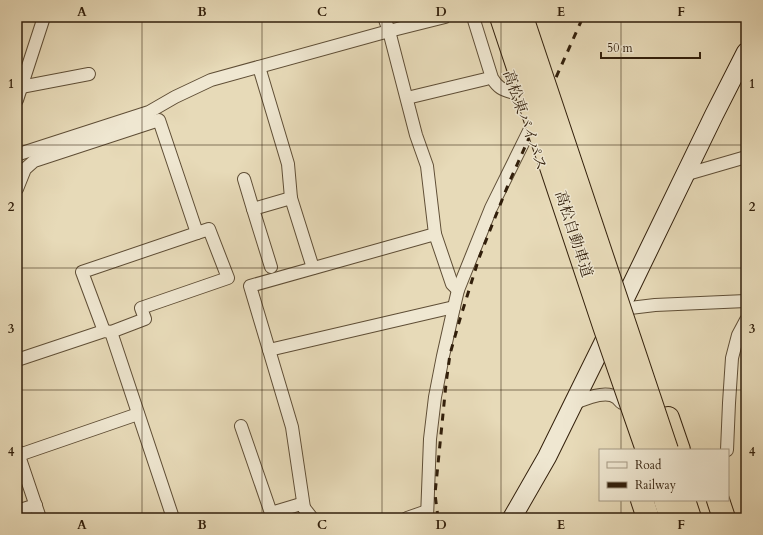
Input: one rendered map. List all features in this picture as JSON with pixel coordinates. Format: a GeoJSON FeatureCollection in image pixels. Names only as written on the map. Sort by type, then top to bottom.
{"type":"FeatureCollection","features":[{"type":"Feature","properties":{"kind":"highway","name":"高松東バイパス"},"geometry":{"type":"LineString","coordinates":[[491,17],[638,449]]}},
{"type":"Feature","properties":{"kind":"highway","name":"高松自動車道"},"geometry":{"type":"LineString","coordinates":[[501,17],[647,449]]}},
{"type":"Feature","properties":{"kind":"highway","name":"高松自動車道"},"geometry":{"type":"LineString","coordinates":[[522,17],[667,449]]}},
{"type":"Feature","properties":{"kind":"highway"},"geometry":{"type":"LineString","coordinates":[[533,17],[679,449]]}},
{"type":"Feature","properties":{"kind":"highway"},"geometry":{"type":"LineString","coordinates":[[642,501],[648,518]]}},
{"type":"Feature","properties":{"kind":"highway"},"geometry":{"type":"LineString","coordinates":[[654,501],[661,518]]}},
{"type":"Feature","properties":{"kind":"highway"},"geometry":{"type":"LineString","coordinates":[[665,501],[671,518]]}},
{"type":"Feature","properties":{"kind":"highway"},"geometry":{"type":"LineString","coordinates":[[684,501],[690,518]]}},
{"type":"Feature","properties":{"kind":"highway"},"geometry":{"type":"LineString","coordinates":[[696,501],[702,518]]}},
{"type":"Feature","properties":{"kind":"highway"},"geometry":{"type":"LineString","coordinates":[[718,501],[724,518]]}},
{"type":"Feature","properties":{"kind":"street"},"geometry":{"type":"LineString","coordinates":[[17,100],[44,17]]}},
{"type":"Feature","properties":{"kind":"street"},"geometry":{"type":"LineString","coordinates":[[384,17],[416,134],[427,166],[435,234],[452,284],[458,290]]}},
{"type":"Feature","properties":{"kind":"street"},"geometry":{"type":"LineString","coordinates":[[17,156],[19,154],[149,112],[175,97],[211,80],[445,17]]}},
{"type":"Feature","properties":{"kind":"street"},"geometry":{"type":"LineString","coordinates":[[473,17],[492,78],[497,86],[517,94]]}},
{"type":"Feature","properties":{"kind":"street"},"geometry":{"type":"LineString","coordinates":[[517,514],[524,496],[546,457],[602,345],[628,302],[684,175],[746,52]]}},
{"type":"Feature","properties":{"kind":"street"},"geometry":{"type":"LineString","coordinates":[[259,67],[288,164],[291,198],[313,268]]}},
{"type":"Feature","properties":{"kind":"street"},"geometry":{"type":"LineString","coordinates":[[21,87],[89,74]]}},
{"type":"Feature","properties":{"kind":"street"},"geometry":{"type":"LineString","coordinates":[[407,98],[486,79]]}},
{"type":"Feature","properties":{"kind":"street"},"geometry":{"type":"LineString","coordinates":[[17,189],[25,169],[34,161],[159,120],[197,233]]}},
{"type":"Feature","properties":{"kind":"street"},"geometry":{"type":"LineString","coordinates":[[407,518],[427,514],[430,439],[435,397],[458,290],[491,208],[529,131]]}},
{"type":"Feature","properties":{"kind":"street"},"geometry":{"type":"LineString","coordinates":[[684,175],[746,157]]}},
{"type":"Feature","properties":{"kind":"street"},"geometry":{"type":"LineString","coordinates":[[244,179],[271,267]]}},
{"type":"Feature","properties":{"kind":"street"},"geometry":{"type":"LineString","coordinates":[[253,209],[291,198]]}},
{"type":"Feature","properties":{"kind":"street"},"geometry":{"type":"LineString","coordinates":[[17,360],[107,332],[145,319],[141,308],[228,278],[209,229],[82,272],[107,332],[138,414],[173,518]]}},
{"type":"Feature","properties":{"kind":"street"},"geometry":{"type":"LineString","coordinates":[[304,508],[292,427],[250,286],[435,234]]}},
{"type":"Feature","properties":{"kind":"street"},"geometry":{"type":"LineString","coordinates":[[628,302],[655,305],[746,301]]}},
{"type":"Feature","properties":{"kind":"street"},"geometry":{"type":"LineString","coordinates":[[269,350],[454,307]]}},
{"type":"Feature","properties":{"kind":"street"},"geometry":{"type":"LineString","coordinates":[[727,449],[732,358],[738,335],[746,320]]}},
{"type":"Feature","properties":{"kind":"street"},"geometry":{"type":"LineString","coordinates":[[573,404],[599,395],[616,397],[622,403]]}},
{"type":"Feature","properties":{"kind":"street"},"geometry":{"type":"LineString","coordinates":[[40,518],[18,452],[138,414]]}},
{"type":"Feature","properties":{"kind":"street"},"geometry":{"type":"LineString","coordinates":[[241,426],[271,513],[301,504],[312,518]]}},
{"type":"Feature","properties":{"kind":"street"},"geometry":{"type":"LineString","coordinates":[[17,512],[36,505]]}},
{"type":"Feature","properties":{"kind":"railway"},"geometry":{"type":"LineString","coordinates":[[438,518],[435,494],[446,384],[450,354],[460,319],[479,258],[508,185],[583,17]]}}]}
